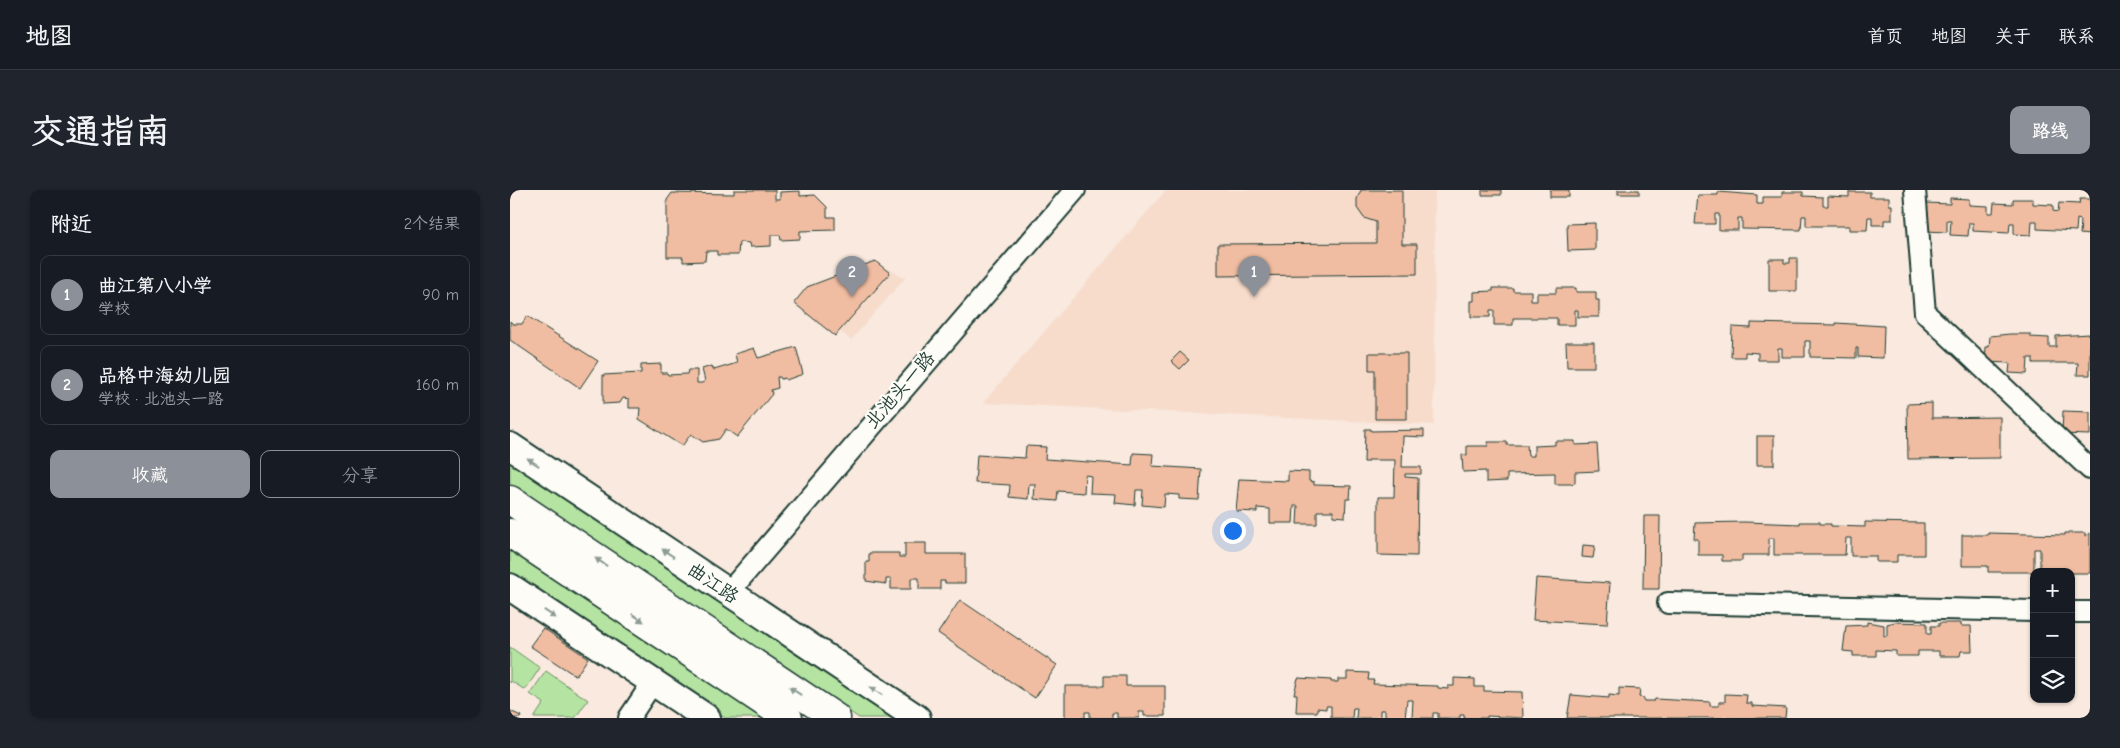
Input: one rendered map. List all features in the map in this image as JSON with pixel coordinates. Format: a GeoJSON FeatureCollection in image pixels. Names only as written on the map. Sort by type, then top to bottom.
{"type":"FeatureCollection","features":[{"type":"Feature","properties":{"kind":"highway"},"geometry":{"type":"LineString","coordinates":[[510,500],[836,718]]}},
{"type":"Feature","properties":{"kind":"highway"},"geometry":{"type":"LineString","coordinates":[[510,533],[788,718]]}},
{"type":"Feature","properties":{"kind":"main road","name":"曲江路"},"geometry":{"type":"LineString","coordinates":[[510,446],[917,718]]}},
{"type":"Feature","properties":{"kind":"main road"},"geometry":{"type":"LineString","coordinates":[[510,586],[707,718]]}},
{"type":"Feature","properties":{"kind":"street","name":"北池头一路"},"geometry":{"type":"LineString","coordinates":[[728,593],[1075,190]]}},
{"type":"Feature","properties":{"kind":"street"},"geometry":{"type":"LineString","coordinates":[[1915,190],[1925,313],[2090,469]]}},
{"type":"Feature","properties":{"kind":"street"},"geometry":{"type":"LineString","coordinates":[[1668,602],[2030,611]]}},
{"type":"Feature","properties":{"kind":"street"},"geometry":{"type":"LineString","coordinates":[[2075,612],[2090,612]]}},
{"type":"Feature","properties":{"kind":"street"},"geometry":{"type":"LineString","coordinates":[[629,718],[653,682]]}},
{"type":"Feature","properties":{"kind":"shaded area"},"geometry":{"type":"Polygon","coordinates":[[[1166,190],[1435,190],[1434,425],[983,403],[1166,190]]]}},
{"type":"Feature","properties":{"kind":"shaded area"},"geometry":{"type":"Polygon","coordinates":[[[889,269],[905,278],[851,340],[808,306],[823,289],[889,269]]]}},
{"type":"Feature","properties":{"kind":"green space"},"geometry":{"type":"Polygon","coordinates":[[[510,462],[894,718],[859,718],[510,484],[510,462]]]}},
{"type":"Feature","properties":{"kind":"green space"},"geometry":{"type":"Polygon","coordinates":[[[510,545],[770,718],[725,718],[510,574],[510,545]]]}},
{"type":"Feature","properties":{"kind":"green space"},"geometry":{"type":"Polygon","coordinates":[[[510,647],[540,668],[525,690],[511,681],[510,683],[510,647]]]}},
{"type":"Feature","properties":{"kind":"green space"},"geometry":{"type":"Polygon","coordinates":[[[546,671],[588,700],[575,718],[534,718],[544,703],[530,694],[546,671]]]}},
{"type":"Feature","properties":{"kind":"building"},"geometry":{"type":"Polygon","coordinates":[[[734,190],[775,190],[775,199],[780,199],[780,192],[800,191],[800,196],[815,195],[827,207],[827,217],[835,217],[835,230],[800,231],[800,239],[781,240],[780,235],[771,235],[771,246],[750,247],[749,243],[739,242],[738,255],[717,255],[717,251],[706,251],[705,261],[683,262],[683,257],[667,257],[667,200],[672,193],[734,194],[734,190]]]}},
{"type":"Feature","properties":{"kind":"building"},"geometry":{"type":"Polygon","coordinates":[[[1361,190],[1402,190],[1402,244],[1417,244],[1417,274],[1218,276],[1218,244],[1376,243],[1376,222],[1364,218],[1357,208],[1357,199],[1361,190]]]}},
{"type":"Feature","properties":{"kind":"building"},"geometry":{"type":"Polygon","coordinates":[[[1482,190],[1501,190],[1501,195],[1482,195],[1482,190]]]}},
{"type":"Feature","properties":{"kind":"building"},"geometry":{"type":"Polygon","coordinates":[[[1550,190],[1569,190],[1569,197],[1550,197],[1550,190]]]}},
{"type":"Feature","properties":{"kind":"building"},"geometry":{"type":"Polygon","coordinates":[[[1618,190],[1639,190],[1639,194],[1618,194],[1618,190]]]}},
{"type":"Feature","properties":{"kind":"building"},"geometry":{"type":"Polygon","coordinates":[[[1718,192],[1757,195],[1757,204],[1763,204],[1763,197],[1782,197],[1782,192],[1803,192],[1803,196],[1823,197],[1823,206],[1828,206],[1828,196],[1849,197],[1849,192],[1870,192],[1870,197],[1889,197],[1889,205],[1892,205],[1892,220],[1884,220],[1884,225],[1872,225],[1872,217],[1868,217],[1867,230],[1849,230],[1849,226],[1806,226],[1806,216],[1802,216],[1801,230],[1742,229],[1742,218],[1738,218],[1738,230],[1719,230],[1719,214],[1715,214],[1715,224],[1695,224],[1698,195],[1718,195],[1718,192]]]}},
{"type":"Feature","properties":{"kind":"building"},"geometry":{"type":"Polygon","coordinates":[[[1950,198],[1969,199],[1969,205],[1988,206],[1988,213],[1993,213],[1994,203],[2013,204],[2013,199],[2033,199],[2033,204],[2053,205],[2053,211],[2058,212],[2059,203],[2079,204],[2080,199],[2090,199],[2090,235],[2080,234],[2081,220],[2077,219],[2076,231],[2037,229],[2037,221],[2032,221],[2031,235],[2014,234],[2014,223],[2010,223],[2009,233],[1973,231],[1973,223],[1969,223],[1968,236],[1950,235],[1951,220],[1947,220],[1947,232],[1925,231],[1926,203],[1950,204],[1950,198]]]}},
{"type":"Feature","properties":{"kind":"building"},"geometry":{"type":"Polygon","coordinates":[[[1595,223],[1595,250],[1568,251],[1567,224],[1595,223]]]}},
{"type":"Feature","properties":{"kind":"building"},"geometry":{"type":"Polygon","coordinates":[[[1790,258],[1797,258],[1797,291],[1769,291],[1769,259],[1784,259],[1784,263],[1790,263],[1790,258]]]}},
{"type":"Feature","properties":{"kind":"building"},"geometry":{"type":"Polygon","coordinates":[[[875,261],[890,273],[835,336],[794,303],[807,287],[875,261]]]}},
{"type":"Feature","properties":{"kind":"building"},"geometry":{"type":"Polygon","coordinates":[[[1493,288],[1513,288],[1513,291],[1531,291],[1531,301],[1537,301],[1537,293],[1556,293],[1556,288],[1576,288],[1576,292],[1596,292],[1596,300],[1599,300],[1599,317],[1578,317],[1578,310],[1575,310],[1575,325],[1557,325],[1557,318],[1513,318],[1513,325],[1494,325],[1494,310],[1490,310],[1490,317],[1471,317],[1471,301],[1474,301],[1474,292],[1493,291],[1493,288]]]}},
{"type":"Feature","properties":{"kind":"building"},"geometry":{"type":"Polygon","coordinates":[[[527,316],[598,361],[580,388],[510,340],[510,321],[513,324],[522,324],[527,316]]]}},
{"type":"Feature","properties":{"kind":"building"},"geometry":{"type":"Polygon","coordinates":[[[1751,323],[1836,325],[1836,323],[1884,326],[1883,358],[1858,357],[1858,348],[1856,348],[1856,358],[1810,357],[1810,341],[1805,341],[1805,357],[1782,357],[1782,348],[1778,348],[1778,360],[1758,360],[1758,353],[1745,352],[1745,357],[1731,357],[1732,327],[1751,328],[1751,323]]]}},
{"type":"Feature","properties":{"kind":"building"},"geometry":{"type":"Polygon","coordinates":[[[2030,334],[2030,337],[2049,338],[2049,347],[2056,347],[2056,336],[2090,334],[2090,375],[2077,375],[2078,363],[2033,363],[2033,358],[2028,358],[2027,374],[2009,373],[2010,363],[1985,362],[1986,347],[1989,347],[1990,336],[2030,334]]]}},
{"type":"Feature","properties":{"kind":"building"},"geometry":{"type":"Polygon","coordinates":[[[1566,342],[1594,342],[1594,367],[1567,367],[1566,342]]]}},
{"type":"Feature","properties":{"kind":"building"},"geometry":{"type":"Polygon","coordinates":[[[796,347],[803,374],[786,380],[785,378],[777,377],[778,388],[771,390],[772,394],[737,437],[726,429],[719,439],[703,442],[691,434],[682,446],[639,419],[640,408],[629,408],[629,399],[623,398],[620,403],[603,404],[603,375],[641,373],[641,365],[661,364],[661,373],[667,373],[668,375],[687,374],[688,370],[697,370],[697,383],[702,383],[705,381],[702,369],[712,366],[714,370],[737,363],[735,354],[754,348],[758,358],[796,347]]]}},
{"type":"Feature","properties":{"kind":"building"},"geometry":{"type":"Polygon","coordinates":[[[1180,352],[1189,360],[1180,369],[1171,361],[1180,352]]]}},
{"type":"Feature","properties":{"kind":"building"},"geometry":{"type":"Polygon","coordinates":[[[1369,353],[1407,353],[1407,419],[1375,419],[1375,370],[1369,370],[1369,353]]]}},
{"type":"Feature","properties":{"kind":"building"},"geometry":{"type":"Polygon","coordinates":[[[1932,403],[1932,418],[2000,417],[2000,458],[1908,459],[1907,404],[1932,403]]]}},
{"type":"Feature","properties":{"kind":"building"},"geometry":{"type":"Polygon","coordinates":[[[2063,411],[2090,412],[2090,435],[2062,434],[2063,411]]]}},
{"type":"Feature","properties":{"kind":"building"},"geometry":{"type":"Polygon","coordinates":[[[1365,429],[1371,429],[1371,431],[1424,430],[1424,437],[1403,436],[1402,467],[1421,467],[1421,474],[1405,474],[1405,477],[1418,478],[1417,556],[1378,555],[1378,497],[1394,497],[1395,460],[1369,460],[1369,462],[1364,462],[1365,429]]]}},
{"type":"Feature","properties":{"kind":"building"},"geometry":{"type":"Polygon","coordinates":[[[1757,436],[1774,436],[1774,465],[1757,465],[1757,436]]]}},
{"type":"Feature","properties":{"kind":"building"},"geometry":{"type":"Polygon","coordinates":[[[1555,441],[1575,441],[1575,445],[1597,444],[1599,471],[1575,472],[1575,483],[1570,484],[1555,484],[1555,473],[1507,474],[1507,481],[1486,482],[1486,471],[1463,472],[1462,455],[1467,455],[1467,446],[1488,446],[1488,442],[1507,442],[1507,445],[1527,445],[1528,456],[1534,456],[1534,446],[1555,445],[1555,441]]]}},
{"type":"Feature","properties":{"kind":"building"},"geometry":{"type":"Polygon","coordinates":[[[1026,446],[1046,447],[1045,459],[1132,465],[1133,453],[1153,454],[1152,466],[1201,469],[1199,500],[1179,499],[1179,495],[1165,494],[1164,507],[1142,505],[1143,490],[1136,490],[1135,505],[1115,503],[1116,494],[1090,493],[1091,476],[1085,475],[1084,493],[1058,491],[1057,501],[1034,499],[1035,484],[1029,484],[1028,499],[1009,497],[1010,485],[975,483],[977,455],[1025,458],[1026,446]]]}},
{"type":"Feature","properties":{"kind":"building"},"geometry":{"type":"Polygon","coordinates":[[[1288,471],[1309,472],[1309,481],[1314,482],[1314,485],[1351,486],[1350,499],[1346,499],[1345,517],[1333,516],[1333,511],[1317,511],[1317,524],[1297,524],[1298,506],[1294,506],[1293,523],[1270,523],[1270,509],[1257,508],[1257,512],[1236,511],[1239,479],[1288,481],[1288,471]]]}},
{"type":"Feature","properties":{"kind":"building"},"geometry":{"type":"Polygon","coordinates":[[[1644,516],[1660,516],[1659,589],[1643,589],[1644,516]]]}},
{"type":"Feature","properties":{"kind":"building"},"geometry":{"type":"Polygon","coordinates":[[[1800,522],[1820,522],[1820,524],[1831,524],[1831,526],[1865,527],[1865,522],[1924,523],[1924,555],[1897,555],[1897,562],[1876,562],[1876,556],[1851,556],[1851,538],[1846,538],[1845,555],[1774,555],[1774,538],[1769,538],[1769,555],[1742,555],[1742,561],[1722,561],[1722,555],[1698,555],[1698,539],[1694,539],[1695,523],[1800,524],[1800,522]]]}},
{"type":"Feature","properties":{"kind":"building"},"geometry":{"type":"Polygon","coordinates":[[[1988,533],[2065,535],[2065,533],[2085,533],[2085,536],[2090,533],[2090,573],[2075,573],[2075,568],[2040,568],[2040,549],[2034,549],[2034,568],[2030,568],[2030,572],[1988,572],[1988,566],[1962,566],[1962,535],[1988,535],[1988,533]]]}},
{"type":"Feature","properties":{"kind":"building"},"geometry":{"type":"Polygon","coordinates":[[[905,543],[926,543],[926,554],[965,554],[965,583],[945,583],[945,581],[940,581],[940,589],[919,589],[919,578],[911,578],[911,589],[891,589],[891,579],[886,579],[886,584],[866,581],[866,562],[869,562],[869,553],[899,553],[899,557],[905,557],[905,543]]]}},
{"type":"Feature","properties":{"kind":"building"},"geometry":{"type":"Polygon","coordinates":[[[1583,545],[1595,546],[1593,558],[1582,557],[1583,545]]]}},
{"type":"Feature","properties":{"kind":"building"},"geometry":{"type":"Polygon","coordinates":[[[1536,578],[1610,583],[1607,624],[1533,620],[1536,578]]]}},
{"type":"Feature","properties":{"kind":"building"},"geometry":{"type":"Polygon","coordinates":[[[960,600],[1057,665],[1035,698],[938,633],[960,600]]]}},
{"type":"Feature","properties":{"kind":"building"},"geometry":{"type":"Polygon","coordinates":[[[1867,622],[1884,625],[1884,636],[1887,636],[1887,624],[1895,622],[1927,623],[1927,634],[1931,634],[1931,626],[1939,626],[1939,623],[1961,623],[1961,626],[1971,626],[1972,651],[1961,651],[1960,656],[1939,656],[1939,651],[1918,651],[1918,656],[1896,656],[1896,651],[1876,650],[1876,656],[1853,656],[1853,652],[1843,651],[1846,626],[1867,625],[1867,622]]]}},
{"type":"Feature","properties":{"kind":"building"},"geometry":{"type":"Polygon","coordinates":[[[543,628],[588,658],[576,676],[530,646],[543,628]]]}},
{"type":"Feature","properties":{"kind":"building"},"geometry":{"type":"Polygon","coordinates":[[[1347,672],[1369,673],[1368,680],[1374,680],[1373,684],[1438,686],[1438,688],[1448,689],[1448,686],[1454,686],[1454,678],[1475,679],[1475,687],[1484,687],[1484,691],[1522,692],[1523,718],[1487,716],[1487,718],[1464,718],[1464,715],[1460,715],[1460,718],[1438,718],[1438,713],[1433,713],[1433,718],[1412,718],[1413,700],[1407,700],[1405,718],[1385,716],[1385,710],[1380,710],[1380,718],[1356,718],[1357,708],[1353,708],[1352,718],[1331,718],[1331,706],[1326,706],[1326,709],[1317,708],[1317,712],[1296,712],[1297,694],[1294,694],[1298,678],[1338,682],[1338,679],[1347,679],[1347,672]]]}},
{"type":"Feature","properties":{"kind":"building"},"geometry":{"type":"Polygon","coordinates":[[[1104,676],[1126,676],[1126,686],[1165,686],[1165,716],[1144,716],[1144,712],[1139,712],[1139,718],[1117,718],[1117,713],[1112,713],[1112,718],[1090,718],[1090,712],[1085,712],[1085,718],[1065,718],[1065,686],[1104,686],[1104,676]]]}},
{"type":"Feature","properties":{"kind":"building"},"geometry":{"type":"Polygon","coordinates":[[[1619,688],[1640,689],[1639,697],[1644,698],[1644,701],[1654,701],[1655,699],[1710,702],[1710,706],[1719,706],[1719,702],[1725,702],[1725,694],[1747,695],[1746,703],[1752,703],[1752,706],[1786,708],[1785,718],[1567,718],[1571,695],[1609,698],[1609,695],[1619,696],[1619,688]]]}},
{"type":"Feature","properties":{"kind":"building"},"geometry":{"type":"Polygon","coordinates":[[[510,711],[521,716],[520,718],[510,718],[510,711]]]}},
{"type":"Feature","properties":{"kind":"place","name":"品格中海幼儿园"},"geometry":{"type":"Point","coordinates":[852,297]}},
{"type":"Feature","properties":{"kind":"place","name":"曲江第八小学"},"geometry":{"type":"Point","coordinates":[1254,297]}}]}
